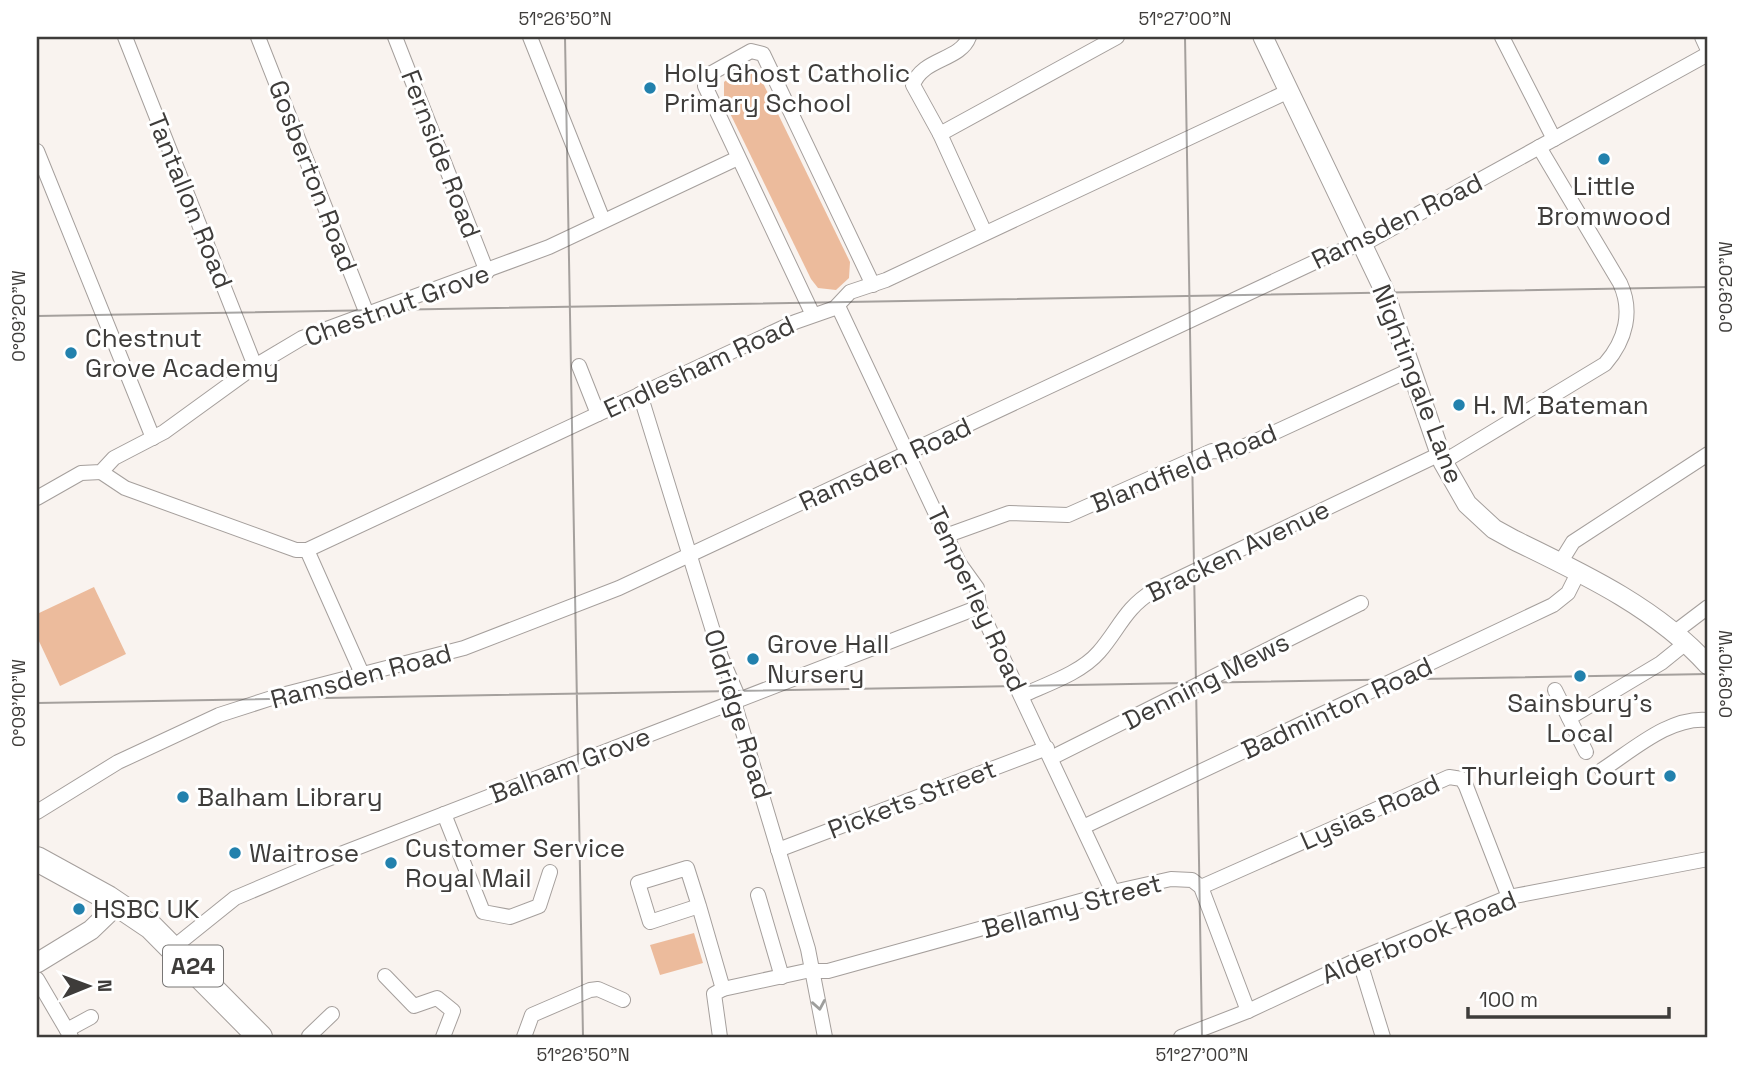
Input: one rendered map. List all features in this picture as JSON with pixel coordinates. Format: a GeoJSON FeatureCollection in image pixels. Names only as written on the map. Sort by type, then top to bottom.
{"type":"FeatureCollection","features":[{"type":"Feature","properties":{"kind":"highway","name":"A24"},"geometry":{"type":"LineString","coordinates":[[37,859],[118,904],[174,947],[260,1037]]}},
{"type":"Feature","properties":{"kind":"main road","name":"Nightingale Lane"},"geometry":{"type":"LineString","coordinates":[[1263,37],[1383,288],[1441,458],[1458,491],[1476,514],[1514,540],[1578,573],[1681,637],[1708,665]]}},
{"type":"Feature","properties":{"kind":"main road"},"geometry":{"type":"LineString","coordinates":[[37,963],[91,930],[118,904]]}},
{"type":"Feature","properties":{"kind":"street","name":"Tantallon Road"},"geometry":{"type":"LineString","coordinates":[[125,37],[256,366]]}},
{"type":"Feature","properties":{"kind":"street","name":"Gosberton Road"},"geometry":{"type":"LineString","coordinates":[[258,37],[367,314]]}},
{"type":"Feature","properties":{"kind":"street","name":"Fernside Road"},"geometry":{"type":"LineString","coordinates":[[395,37],[487,272]]}},
{"type":"Feature","properties":{"kind":"street"},"geometry":{"type":"LineString","coordinates":[[530,37],[603,220]]}},
{"type":"Feature","properties":{"kind":"street"},"geometry":{"type":"LineString","coordinates":[[969,37],[962,48],[920,72],[913,85],[940,134],[985,233]]}},
{"type":"Feature","properties":{"kind":"street"},"geometry":{"type":"LineString","coordinates":[[940,134],[1117,37]]}},
{"type":"Feature","properties":{"kind":"street"},"geometry":{"type":"LineString","coordinates":[[1502,37],[1554,139]]}},
{"type":"Feature","properties":{"kind":"street"},"geometry":{"type":"LineString","coordinates":[[1702,37],[1708,52]]}},
{"type":"Feature","properties":{"kind":"street"},"geometry":{"type":"LineString","coordinates":[[813,315],[704,82],[712,72],[758,50],[763,54],[873,285]]}},
{"type":"Feature","properties":{"kind":"street","name":"Ramsden Road"},"geometry":{"type":"LineString","coordinates":[[37,812],[118,762],[219,715],[278,696],[464,648],[525,627],[690,556],[1360,243],[1554,139],[1708,52]]}},
{"type":"Feature","properties":{"kind":"street","name":"Endlesham Road"},"geometry":{"type":"LineString","coordinates":[[307,550],[640,394],[838,306],[850,292],[873,285],[1289,91]]}},
{"type":"Feature","properties":{"kind":"street","name":"Bracken Avenue"},"geometry":{"type":"LineString","coordinates":[[1023,695],[1072,672],[1098,654],[1133,603],[1153,591],[1441,458],[1605,364],[1618,345],[1626,325],[1627,304],[1620,283],[1539,147]]}},
{"type":"Feature","properties":{"kind":"street"},"geometry":{"type":"LineString","coordinates":[[37,151],[153,438]]}},
{"type":"Feature","properties":{"kind":"street","name":"Chestnut Grove"},"geometry":{"type":"LineString","coordinates":[[37,498],[81,473],[101,472],[114,458],[153,438],[256,366],[302,338],[487,272],[738,158]]}},
{"type":"Feature","properties":{"kind":"street","name":"Temperley Road"},"geometry":{"type":"LineString","coordinates":[[838,306],[948,535],[958,563],[977,588],[979,607],[1023,695],[1113,892]]}},
{"type":"Feature","properties":{"kind":"street"},"geometry":{"type":"LineString","coordinates":[[579,366],[598,414]]}},
{"type":"Feature","properties":{"kind":"street","name":"Blandfield Road"},"geometry":{"type":"LineString","coordinates":[[948,535],[1009,513],[1068,515],[1212,451],[1232,453],[1412,369]]}},
{"type":"Feature","properties":{"kind":"street","name":"Oldridge Road"},"geometry":{"type":"LineString","coordinates":[[640,394],[736,700],[736,709],[813,972],[825,1037]]}},
{"type":"Feature","properties":{"kind":"street"},"geometry":{"type":"LineString","coordinates":[[1560,563],[1573,542],[1586,532],[1708,454]]}},
{"type":"Feature","properties":{"kind":"street"},"geometry":{"type":"LineString","coordinates":[[101,472],[125,488],[296,550],[307,550],[363,676]]}},
{"type":"Feature","properties":{"kind":"street","name":"Badminton Road"},"geometry":{"type":"LineString","coordinates":[[1083,827],[1553,605],[1568,593],[1578,573]]}},
{"type":"Feature","properties":{"kind":"street","name":"Denning Mews"},"geometry":{"type":"LineString","coordinates":[[1049,753],[1361,603]]}},
{"type":"Feature","properties":{"kind":"street","name":"Balham Grove"},"geometry":{"type":"LineString","coordinates":[[174,947],[235,898],[979,607]]}},
{"type":"Feature","properties":{"kind":"street"},"geometry":{"type":"LineString","coordinates":[[1569,718],[1661,663],[1708,607]]}},
{"type":"Feature","properties":{"kind":"street"},"geometry":{"type":"LineString","coordinates":[[1555,690],[1586,752]]}},
{"type":"Feature","properties":{"kind":"street"},"geometry":{"type":"LineString","coordinates":[[1602,770],[1643,741],[1694,719],[1708,720]]}},
{"type":"Feature","properties":{"kind":"street","name":"Pickets Street"},"geometry":{"type":"LineString","coordinates":[[778,850],[1049,753]]}},
{"type":"Feature","properties":{"kind":"street","name":"Lysias Road"},"geometry":{"type":"LineString","coordinates":[[1201,887],[1449,777],[1456,777],[1462,779],[1466,786],[1509,897]]}},
{"type":"Feature","properties":{"kind":"street"},"geometry":{"type":"LineString","coordinates":[[444,814],[483,912],[510,918],[539,906],[550,872]]}},
{"type":"Feature","properties":{"kind":"street","name":"Alderbrook Road"},"geometry":{"type":"LineString","coordinates":[[1181,1037],[1248,1011],[1359,958],[1509,897],[1708,859]]}},
{"type":"Feature","properties":{"kind":"street"},"geometry":{"type":"LineString","coordinates":[[699,906],[650,922],[638,883],[687,868],[699,906],[723,989],[714,994],[720,1037]]}},
{"type":"Feature","properties":{"kind":"street","name":"Bellamy Street"},"geometry":{"type":"LineString","coordinates":[[723,989],[782,976],[828,971],[1113,892],[1171,879],[1192,880],[1201,887],[1248,1011]]}},
{"type":"Feature","properties":{"kind":"street"},"geometry":{"type":"LineString","coordinates":[[758,895],[782,976]]}},
{"type":"Feature","properties":{"kind":"street"},"geometry":{"type":"LineString","coordinates":[[1359,958],[1383,1037]]}},
{"type":"Feature","properties":{"kind":"street"},"geometry":{"type":"LineString","coordinates":[[385,976],[414,1006],[437,998],[453,1011],[443,1037]]}},
{"type":"Feature","properties":{"kind":"street"},"geometry":{"type":"LineString","coordinates":[[37,979],[69,1034],[91,1017]]}},
{"type":"Feature","properties":{"kind":"street"},"geometry":{"type":"LineString","coordinates":[[524,1037],[532,1016],[590,990],[598,989],[623,999]]}},
{"type":"Feature","properties":{"kind":"street"},"geometry":{"type":"LineString","coordinates":[[309,1036],[332,1014]]}},
{"type":"Feature","properties":{"kind":"shaded area"},"geometry":{"type":"Polygon","coordinates":[[[740,69],[750,70],[760,77],[850,262],[849,278],[836,290],[818,288],[811,279],[724,101],[724,82],[740,69]]]}},
{"type":"Feature","properties":{"kind":"shaded area"},"geometry":{"type":"Polygon","coordinates":[[[94,587],[126,654],[60,686],[37,637],[37,614],[94,587]]]}},
{"type":"Feature","properties":{"kind":"shaded area"},"geometry":{"type":"Polygon","coordinates":[[[694,933],[703,963],[660,975],[650,945],[694,933]]]}},
{"type":"Feature","properties":{"kind":"place","name":"Holy Ghost Catholic Primary School"},"geometry":{"type":"Point","coordinates":[650,88]}},
{"type":"Feature","properties":{"kind":"place","name":"Little Bromwood"},"geometry":{"type":"Point","coordinates":[1604,159]}},
{"type":"Feature","properties":{"kind":"place","name":"Chestnut Grove Academy"},"geometry":{"type":"Point","coordinates":[71,353]}},
{"type":"Feature","properties":{"kind":"place","name":"H. M. Bateman"},"geometry":{"type":"Point","coordinates":[1459,405]}},
{"type":"Feature","properties":{"kind":"place","name":"Grove Hall Nursery"},"geometry":{"type":"Point","coordinates":[753,659]}},
{"type":"Feature","properties":{"kind":"place","name":"Sainsbury's Local"},"geometry":{"type":"Point","coordinates":[1580,676]}},
{"type":"Feature","properties":{"kind":"place","name":"Thurleigh Court"},"geometry":{"type":"Point","coordinates":[1670,776]}},
{"type":"Feature","properties":{"kind":"place","name":"Balham Library"},"geometry":{"type":"Point","coordinates":[183,797]}},
{"type":"Feature","properties":{"kind":"place","name":"Waitrose"},"geometry":{"type":"Point","coordinates":[235,853]}},
{"type":"Feature","properties":{"kind":"place","name":"Customer Service Royal Mail"},"geometry":{"type":"Point","coordinates":[391,863]}},
{"type":"Feature","properties":{"kind":"place","name":"HSBC UK"},"geometry":{"type":"Point","coordinates":[79,909]}}]}
